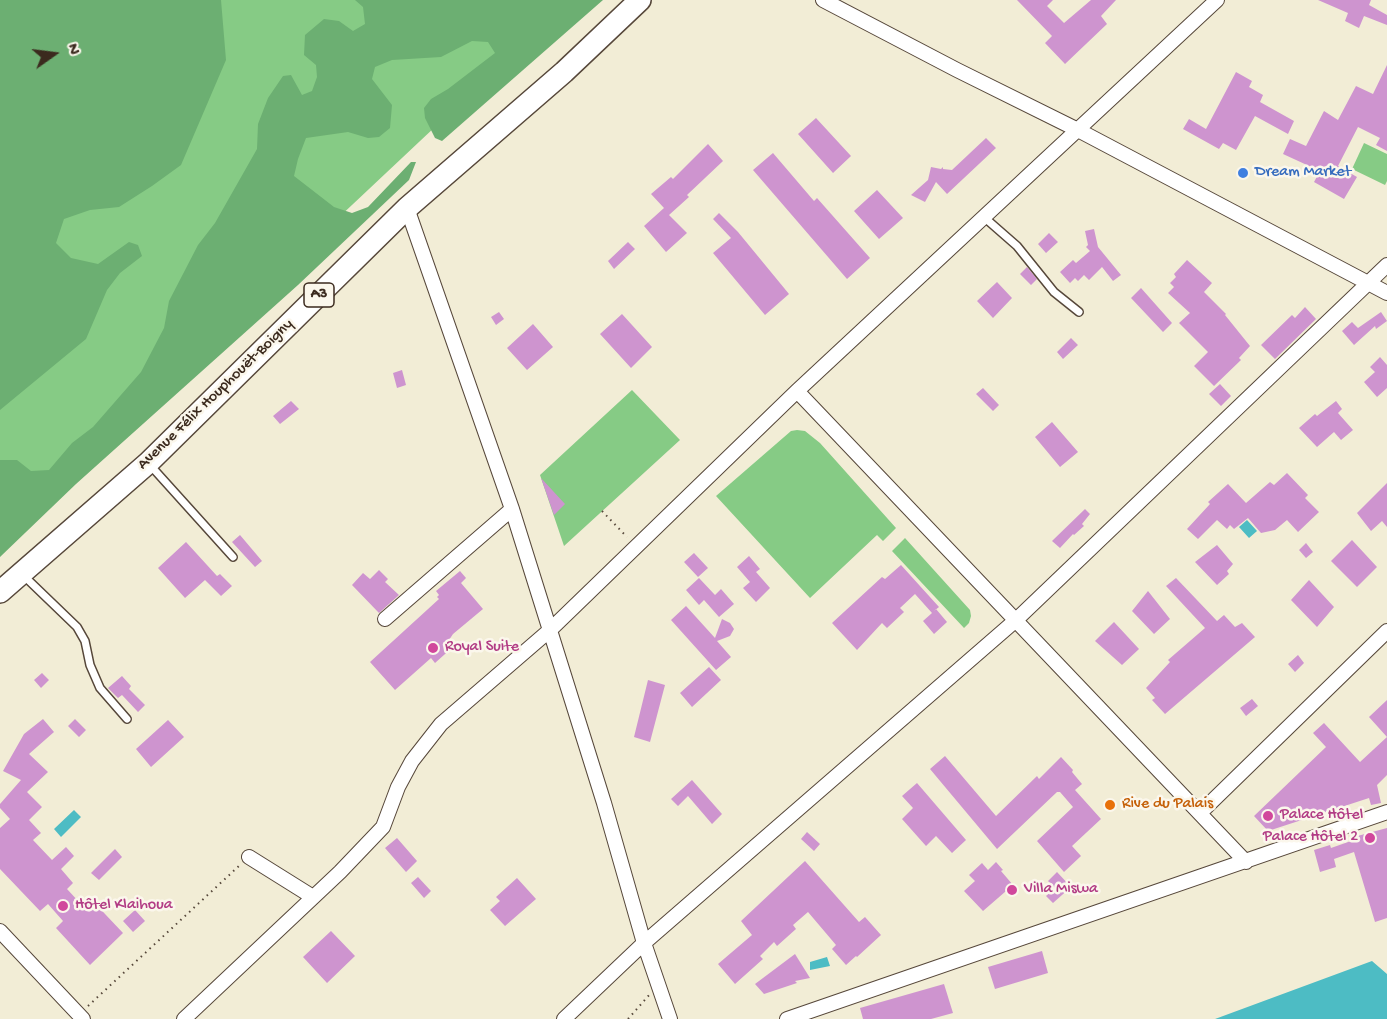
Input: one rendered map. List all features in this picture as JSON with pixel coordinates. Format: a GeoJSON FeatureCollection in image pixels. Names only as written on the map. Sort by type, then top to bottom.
{"type":"FeatureCollection","features":[{"type":"Feature","properties":{"kind":"highway","name":"Avenue Félix Houphouët-Boigny"},"geometry":{"type":"LineString","coordinates":[[0,592],[148,463],[407,208],[564,72],[640,0]]}},
{"type":"Feature","properties":{"kind":"street"},"geometry":{"type":"LineString","coordinates":[[823,0],[1078,130],[1387,293]]}},
{"type":"Feature","properties":{"kind":"street"},"geometry":{"type":"LineString","coordinates":[[184,1019],[383,827],[398,787],[412,761],[441,724],[550,630],[797,391],[985,218],[1208,3]]}},
{"type":"Feature","properties":{"kind":"street"},"geometry":{"type":"LineString","coordinates":[[407,208],[512,509],[604,803],[644,943],[670,1019]]}},
{"type":"Feature","properties":{"kind":"street"},"geometry":{"type":"LineString","coordinates":[[564,1019],[644,943],[1016,620],[1387,265]]}},
{"type":"Feature","properties":{"kind":"street"},"geometry":{"type":"LineString","coordinates":[[797,391],[1246,861]]}},
{"type":"Feature","properties":{"kind":"street"},"geometry":{"type":"LineString","coordinates":[[385,619],[512,509]]}},
{"type":"Feature","properties":{"kind":"street"},"geometry":{"type":"LineString","coordinates":[[1200,813],[1387,631]]}},
{"type":"Feature","properties":{"kind":"street"},"geometry":{"type":"LineString","coordinates":[[787,1019],[1387,812]]}},
{"type":"Feature","properties":{"kind":"street"},"geometry":{"type":"LineString","coordinates":[[249,857],[313,897]]}},
{"type":"Feature","properties":{"kind":"street"},"geometry":{"type":"LineString","coordinates":[[0,931],[81,1017]]}},
{"type":"Feature","properties":{"kind":"lane"},"geometry":{"type":"LineString","coordinates":[[985,218],[1017,246],[1054,292],[1079,312]]}},
{"type":"Feature","properties":{"kind":"lane"},"geometry":{"type":"LineString","coordinates":[[148,463],[233,558]]}},
{"type":"Feature","properties":{"kind":"lane"},"geometry":{"type":"LineString","coordinates":[[21,573],[77,627],[85,641],[90,665],[100,688],[127,719]]}},
{"type":"Feature","properties":{"kind":"path"},"geometry":{"type":"LineString","coordinates":[[602,511],[636,547]]}},
{"type":"Feature","properties":{"kind":"path"},"geometry":{"type":"LineString","coordinates":[[81,1017],[249,857]]}},
{"type":"Feature","properties":{"kind":"path"},"geometry":{"type":"LineString","coordinates":[[627,1019],[659,984]]}},
{"type":"Feature","properties":{"kind":"green space"},"geometry":{"type":"Polygon","coordinates":[[[0,0],[570,0],[0,536],[0,0]]]}},
{"type":"Feature","properties":{"kind":"green space"},"geometry":{"type":"Polygon","coordinates":[[[0,0],[221,0],[226,60],[181,165],[119,207],[90,210],[64,219],[56,243],[71,258],[98,264],[129,242],[138,245],[142,256],[120,273],[107,290],[86,339],[0,410],[0,0]]]}},
{"type":"Feature","properties":{"kind":"green space"},"geometry":{"type":"Polygon","coordinates":[[[355,0],[603,0],[442,141],[435,138],[425,118],[424,108],[431,99],[448,89],[495,53],[488,42],[472,41],[441,57],[392,60],[375,67],[372,79],[392,105],[390,128],[379,137],[368,138],[348,132],[306,138],[294,176],[334,207],[352,213],[368,207],[411,162],[416,162],[409,180],[298,285],[76,484],[0,557],[0,460],[17,460],[31,471],[49,470],[72,443],[93,427],[141,372],[164,328],[169,301],[198,245],[215,223],[257,149],[258,124],[268,98],[283,76],[291,75],[302,95],[312,91],[317,77],[316,65],[304,55],[305,35],[324,19],[339,21],[353,31],[365,24],[363,7],[355,0]]]}},
{"type":"Feature","properties":{"kind":"green space"},"geometry":{"type":"Polygon","coordinates":[[[1364,143],[1387,154],[1385,185],[1352,169],[1364,143]]]}},
{"type":"Feature","properties":{"kind":"green space"},"geometry":{"type":"Polygon","coordinates":[[[632,390],[680,440],[564,546],[540,475],[632,390]]]}},
{"type":"Feature","properties":{"kind":"green space"},"geometry":{"type":"Polygon","coordinates":[[[791,431],[805,431],[820,443],[896,528],[883,541],[877,535],[810,598],[716,496],[791,431]]]}},
{"type":"Feature","properties":{"kind":"green space"},"geometry":{"type":"Polygon","coordinates":[[[905,538],[970,610],[969,623],[964,628],[892,551],[905,538]]]}},
{"type":"Feature","properties":{"kind":"water"},"geometry":{"type":"Polygon","coordinates":[[[1247,520],[1257,531],[1249,538],[1239,527],[1247,520]]]}},
{"type":"Feature","properties":{"kind":"water"},"geometry":{"type":"Polygon","coordinates":[[[74,810],[81,817],[61,837],[54,829],[74,810]]]}},
{"type":"Feature","properties":{"kind":"water"},"geometry":{"type":"Polygon","coordinates":[[[827,957],[830,966],[810,970],[810,962],[827,957]]]}},
{"type":"Feature","properties":{"kind":"water"},"geometry":{"type":"Polygon","coordinates":[[[1372,961],[1387,974],[1387,1019],[1215,1019],[1372,961]]]}},
{"type":"Feature","properties":{"kind":"building"},"geometry":{"type":"Polygon","coordinates":[[[1017,0],[1053,0],[1047,6],[1064,23],[1091,0],[1116,0],[1101,16],[1107,24],[1065,64],[1045,43],[1052,36],[1017,0]]]}},
{"type":"Feature","properties":{"kind":"building"},"geometry":{"type":"Polygon","coordinates":[[[1318,0],[1371,0],[1369,5],[1387,15],[1387,25],[1364,16],[1359,28],[1345,21],[1348,13],[1318,0]]]}},
{"type":"Feature","properties":{"kind":"building"},"geometry":{"type":"Polygon","coordinates":[[[1387,65],[1387,151],[1376,145],[1380,138],[1358,127],[1338,166],[1357,177],[1344,199],[1314,182],[1320,171],[1283,154],[1290,139],[1306,146],[1324,111],[1338,120],[1356,86],[1373,94],[1387,65]]]}},
{"type":"Feature","properties":{"kind":"building"},"geometry":{"type":"Polygon","coordinates":[[[1236,72],[1252,81],[1249,87],[1263,95],[1260,102],[1294,121],[1288,134],[1255,116],[1236,150],[1223,143],[1219,149],[1183,129],[1189,119],[1206,129],[1236,72]]]}},
{"type":"Feature","properties":{"kind":"building"},"geometry":{"type":"Polygon","coordinates":[[[816,118],[851,156],[833,173],[798,134],[816,118]]]}},
{"type":"Feature","properties":{"kind":"building"},"geometry":{"type":"Polygon","coordinates":[[[986,138],[996,148],[947,194],[936,182],[925,202],[911,195],[928,180],[931,167],[952,170],[986,138]]]}},
{"type":"Feature","properties":{"kind":"building"},"geometry":{"type":"Polygon","coordinates":[[[708,144],[723,161],[669,215],[687,233],[666,252],[644,226],[664,208],[651,194],[671,177],[673,179],[708,144]]]}},
{"type":"Feature","properties":{"kind":"building"},"geometry":{"type":"Polygon","coordinates":[[[773,153],[814,201],[817,198],[870,258],[847,279],[753,170],[773,153]]]}},
{"type":"Feature","properties":{"kind":"building"},"geometry":{"type":"Polygon","coordinates":[[[877,190],[903,218],[879,239],[854,211],[877,190]]]}},
{"type":"Feature","properties":{"kind":"building"},"geometry":{"type":"Polygon","coordinates":[[[719,213],[738,232],[789,294],[765,315],[713,253],[731,238],[713,219],[719,213]]]}},
{"type":"Feature","properties":{"kind":"building"},"geometry":{"type":"Polygon","coordinates":[[[1094,229],[1098,247],[1121,275],[1113,281],[1102,267],[1089,280],[1084,275],[1078,281],[1075,278],[1070,283],[1060,272],[1073,260],[1076,263],[1090,251],[1086,247],[1088,245],[1085,231],[1094,229]]]}},
{"type":"Feature","properties":{"kind":"building"},"geometry":{"type":"Polygon","coordinates":[[[1049,233],[1058,242],[1046,253],[1038,244],[1049,233]]]}},
{"type":"Feature","properties":{"kind":"building"},"geometry":{"type":"Polygon","coordinates":[[[628,242],[635,249],[614,269],[608,261],[628,242]]]}},
{"type":"Feature","properties":{"kind":"building"},"geometry":{"type":"Polygon","coordinates":[[[1187,260],[1212,283],[1204,292],[1226,314],[1250,346],[1239,358],[1241,360],[1214,386],[1194,366],[1208,352],[1179,323],[1190,313],[1168,293],[1174,287],[1170,283],[1176,277],[1174,274],[1187,260]]]}},
{"type":"Feature","properties":{"kind":"building"},"geometry":{"type":"Polygon","coordinates":[[[1027,267],[1037,279],[1031,285],[1020,274],[1027,267]]]}},
{"type":"Feature","properties":{"kind":"building"},"geometry":{"type":"Polygon","coordinates":[[[997,282],[1012,298],[993,318],[977,301],[997,282]]]}},
{"type":"Feature","properties":{"kind":"building"},"geometry":{"type":"Polygon","coordinates":[[[1141,288],[1172,323],[1163,332],[1131,298],[1141,288]]]}},
{"type":"Feature","properties":{"kind":"building"},"geometry":{"type":"Polygon","coordinates":[[[1305,307],[1316,319],[1275,359],[1261,345],[1292,315],[1295,318],[1305,307]]]}},
{"type":"Feature","properties":{"kind":"building"},"geometry":{"type":"Polygon","coordinates":[[[499,312],[504,319],[496,325],[491,317],[499,312]]]}},
{"type":"Feature","properties":{"kind":"building"},"geometry":{"type":"Polygon","coordinates":[[[1381,312],[1387,321],[1376,329],[1375,326],[1354,345],[1342,331],[1352,322],[1358,328],[1381,312]]]}},
{"type":"Feature","properties":{"kind":"building"},"geometry":{"type":"Polygon","coordinates":[[[622,314],[652,347],[631,368],[600,334],[622,314]]]}},
{"type":"Feature","properties":{"kind":"building"},"geometry":{"type":"Polygon","coordinates":[[[533,324],[553,347],[527,370],[507,348],[533,324]]]}},
{"type":"Feature","properties":{"kind":"building"},"geometry":{"type":"Polygon","coordinates":[[[1071,338],[1078,345],[1063,359],[1057,352],[1071,338]]]}},
{"type":"Feature","properties":{"kind":"building"},"geometry":{"type":"Polygon","coordinates":[[[1380,357],[1387,365],[1387,388],[1377,397],[1364,382],[1375,372],[1370,367],[1380,357]]]}},
{"type":"Feature","properties":{"kind":"building"},"geometry":{"type":"Polygon","coordinates":[[[402,370],[406,385],[397,388],[393,373],[402,370]]]}},
{"type":"Feature","properties":{"kind":"building"},"geometry":{"type":"Polygon","coordinates":[[[1220,384],[1231,396],[1221,406],[1209,394],[1220,384]]]}},
{"type":"Feature","properties":{"kind":"building"},"geometry":{"type":"Polygon","coordinates":[[[983,388],[999,405],[993,411],[976,394],[983,388]]]}},
{"type":"Feature","properties":{"kind":"building"},"geometry":{"type":"Polygon","coordinates":[[[291,401],[299,409],[280,424],[273,416],[291,401]]]}},
{"type":"Feature","properties":{"kind":"building"},"geometry":{"type":"Polygon","coordinates":[[[1336,401],[1342,409],[1338,413],[1353,430],[1341,440],[1334,432],[1317,447],[1299,428],[1315,414],[1317,416],[1336,401]]]}},
{"type":"Feature","properties":{"kind":"building"},"geometry":{"type":"Polygon","coordinates":[[[1052,422],[1078,452],[1060,467],[1035,437],[1052,422]]]}},
{"type":"Feature","properties":{"kind":"building"},"geometry":{"type":"Polygon","coordinates":[[[1287,473],[1308,495],[1305,498],[1319,512],[1298,532],[1287,520],[1275,530],[1261,533],[1248,518],[1234,529],[1230,525],[1227,529],[1217,520],[1198,539],[1187,529],[1210,504],[1208,502],[1228,484],[1246,503],[1270,482],[1274,485],[1287,473]]]}},
{"type":"Feature","properties":{"kind":"building"},"geometry":{"type":"Polygon","coordinates":[[[541,478],[565,504],[554,515],[541,478]]]}},
{"type":"Feature","properties":{"kind":"building"},"geometry":{"type":"Polygon","coordinates":[[[1387,483],[1387,527],[1382,521],[1371,531],[1357,513],[1387,483]]]}},
{"type":"Feature","properties":{"kind":"building"},"geometry":{"type":"Polygon","coordinates":[[[1085,509],[1090,514],[1082,524],[1084,526],[1060,548],[1052,541],[1085,509]]]}},
{"type":"Feature","properties":{"kind":"building"},"geometry":{"type":"Polygon","coordinates":[[[240,535],[262,561],[255,567],[232,542],[240,535]]]}},
{"type":"Feature","properties":{"kind":"building"},"geometry":{"type":"Polygon","coordinates":[[[1352,540],[1377,567],[1357,587],[1331,561],[1352,540]]]}},
{"type":"Feature","properties":{"kind":"building"},"geometry":{"type":"Polygon","coordinates":[[[186,542],[217,576],[220,574],[232,586],[221,596],[205,580],[185,598],[158,568],[186,542]]]}},
{"type":"Feature","properties":{"kind":"building"},"geometry":{"type":"Polygon","coordinates":[[[1306,543],[1313,552],[1306,558],[1299,550],[1306,543]]]}},
{"type":"Feature","properties":{"kind":"building"},"geometry":{"type":"Polygon","coordinates":[[[1217,545],[1233,564],[1227,571],[1229,574],[1217,585],[1195,562],[1217,545]]]}},
{"type":"Feature","properties":{"kind":"building"},"geometry":{"type":"Polygon","coordinates":[[[694,553],[708,568],[698,577],[684,562],[694,553]]]}},
{"type":"Feature","properties":{"kind":"building"},"geometry":{"type":"Polygon","coordinates":[[[749,556],[760,569],[756,572],[770,588],[756,602],[743,588],[750,582],[737,567],[749,556]]]}},
{"type":"Feature","properties":{"kind":"building"},"geometry":{"type":"Polygon","coordinates":[[[901,565],[939,607],[936,609],[947,622],[934,634],[923,621],[932,613],[915,594],[900,608],[904,612],[887,628],[882,623],[857,650],[832,623],[882,577],[885,579],[901,565]]]}},
{"type":"Feature","properties":{"kind":"building"},"geometry":{"type":"Polygon","coordinates":[[[379,570],[388,579],[385,582],[399,595],[379,613],[352,585],[363,573],[370,579],[379,570]]]}},
{"type":"Feature","properties":{"kind":"building"},"geometry":{"type":"Polygon","coordinates":[[[460,571],[466,578],[461,583],[483,609],[453,634],[449,640],[454,646],[435,663],[431,658],[395,690],[370,662],[439,599],[436,591],[460,571]]]}},
{"type":"Feature","properties":{"kind":"building"},"geometry":{"type":"Polygon","coordinates":[[[699,578],[715,595],[721,589],[734,604],[719,617],[704,600],[699,605],[686,590],[699,578]]]}},
{"type":"Feature","properties":{"kind":"building"},"geometry":{"type":"Polygon","coordinates":[[[1176,578],[1217,621],[1224,615],[1235,627],[1242,623],[1255,637],[1165,714],[1152,700],[1155,698],[1146,688],[1170,662],[1168,660],[1205,628],[1166,586],[1176,578]]]}},
{"type":"Feature","properties":{"kind":"building"},"geometry":{"type":"Polygon","coordinates":[[[1309,580],[1334,607],[1317,627],[1291,600],[1309,580]]]}},
{"type":"Feature","properties":{"kind":"building"},"geometry":{"type":"Polygon","coordinates":[[[1148,591],[1170,619],[1154,634],[1132,611],[1148,591]]]}},
{"type":"Feature","properties":{"kind":"building"},"geometry":{"type":"Polygon","coordinates":[[[686,606],[715,638],[722,619],[730,623],[734,629],[730,636],[717,641],[731,657],[716,670],[671,620],[686,606]]]}},
{"type":"Feature","properties":{"kind":"building"},"geometry":{"type":"Polygon","coordinates":[[[1114,622],[1139,649],[1122,665],[1095,641],[1114,622]]]}},
{"type":"Feature","properties":{"kind":"building"},"geometry":{"type":"Polygon","coordinates":[[[1298,655],[1304,663],[1295,672],[1288,664],[1298,655]]]}},
{"type":"Feature","properties":{"kind":"building"},"geometry":{"type":"Polygon","coordinates":[[[709,667],[721,680],[692,707],[680,693],[709,667]]]}},
{"type":"Feature","properties":{"kind":"building"},"geometry":{"type":"Polygon","coordinates":[[[42,673],[49,680],[41,688],[34,680],[42,673]]]}},
{"type":"Feature","properties":{"kind":"building"},"geometry":{"type":"Polygon","coordinates":[[[122,676],[131,686],[129,689],[145,705],[138,712],[122,695],[118,698],[108,688],[122,676]]]}},
{"type":"Feature","properties":{"kind":"building"},"geometry":{"type":"Polygon","coordinates":[[[648,680],[665,685],[650,742],[634,737],[648,680]]]}},
{"type":"Feature","properties":{"kind":"building"},"geometry":{"type":"Polygon","coordinates":[[[1252,699],[1258,706],[1246,716],[1240,708],[1252,699]]]}},
{"type":"Feature","properties":{"kind":"building"},"geometry":{"type":"Polygon","coordinates":[[[1387,700],[1387,737],[1369,717],[1387,700]]]}},
{"type":"Feature","properties":{"kind":"building"},"geometry":{"type":"Polygon","coordinates":[[[43,719],[54,732],[29,754],[48,772],[27,792],[42,807],[29,820],[41,833],[33,840],[52,860],[66,847],[74,856],[61,869],[73,883],[67,889],[80,903],[88,896],[123,933],[90,965],[56,928],[63,921],[48,904],[40,911],[0,869],[0,828],[10,819],[0,808],[0,804],[21,780],[3,771],[24,734],[43,719]]]}},
{"type":"Feature","properties":{"kind":"building"},"geometry":{"type":"Polygon","coordinates":[[[75,719],[86,730],[79,737],[68,726],[75,719]]]}},
{"type":"Feature","properties":{"kind":"building"},"geometry":{"type":"Polygon","coordinates":[[[168,720],[184,737],[151,767],[136,749],[168,720]]]}},
{"type":"Feature","properties":{"kind":"building"},"geometry":{"type":"Polygon","coordinates":[[[1324,723],[1360,762],[1387,737],[1387,775],[1377,785],[1381,803],[1371,805],[1369,798],[1268,831],[1254,816],[1326,747],[1313,733],[1324,723]]]}},
{"type":"Feature","properties":{"kind":"building"},"geometry":{"type":"Polygon","coordinates":[[[945,756],[996,816],[1037,776],[1039,779],[1061,757],[1082,784],[1075,790],[1101,819],[1072,846],[1081,856],[1064,872],[1037,841],[1073,807],[1060,792],[1057,792],[997,849],[930,769],[945,756]]]}},
{"type":"Feature","properties":{"kind":"building"},"geometry":{"type":"Polygon","coordinates":[[[692,780],[722,814],[712,824],[688,796],[678,806],[671,799],[692,780]]]}},
{"type":"Feature","properties":{"kind":"building"},"geometry":{"type":"Polygon","coordinates":[[[917,783],[966,840],[952,853],[936,836],[926,846],[902,819],[913,808],[902,796],[917,783]]]}},
{"type":"Feature","properties":{"kind":"building"},"geometry":{"type":"Polygon","coordinates":[[[1387,828],[1387,918],[1375,922],[1354,852],[1334,859],[1336,867],[1320,872],[1314,850],[1330,845],[1331,848],[1351,841],[1350,838],[1387,828]]]}},
{"type":"Feature","properties":{"kind":"building"},"geometry":{"type":"Polygon","coordinates":[[[807,832],[820,844],[814,851],[801,839],[807,832]]]}},
{"type":"Feature","properties":{"kind":"building"},"geometry":{"type":"Polygon","coordinates":[[[397,838],[417,861],[406,872],[385,848],[397,838]]]}},
{"type":"Feature","properties":{"kind":"building"},"geometry":{"type":"Polygon","coordinates":[[[115,849],[122,857],[99,880],[91,873],[115,849]]]}},
{"type":"Feature","properties":{"kind":"building"},"geometry":{"type":"Polygon","coordinates":[[[805,861],[859,922],[865,917],[881,935],[846,965],[832,949],[836,945],[808,912],[793,925],[796,929],[777,946],[774,942],[760,956],[763,959],[735,984],[718,964],[752,935],[741,921],[805,861]]]}},
{"type":"Feature","properties":{"kind":"building"},"geometry":{"type":"Polygon","coordinates":[[[996,862],[1013,885],[983,911],[964,891],[975,881],[969,875],[982,863],[988,870],[996,862]]]}},
{"type":"Feature","properties":{"kind":"building"},"geometry":{"type":"Polygon","coordinates":[[[1057,872],[1071,887],[1053,903],[1046,896],[1055,888],[1048,881],[1057,872]]]}},
{"type":"Feature","properties":{"kind":"building"},"geometry":{"type":"Polygon","coordinates":[[[418,877],[431,891],[424,898],[411,883],[418,877]]]}},
{"type":"Feature","properties":{"kind":"building"},"geometry":{"type":"Polygon","coordinates":[[[517,878],[536,899],[505,926],[490,910],[500,901],[496,897],[517,878]]]}},
{"type":"Feature","properties":{"kind":"building"},"geometry":{"type":"Polygon","coordinates":[[[135,910],[145,921],[133,932],[123,921],[135,910]]]}},
{"type":"Feature","properties":{"kind":"building"},"geometry":{"type":"Polygon","coordinates":[[[331,931],[355,956],[327,983],[303,957],[331,931]]]}},
{"type":"Feature","properties":{"kind":"building"},"geometry":{"type":"Polygon","coordinates":[[[1042,951],[1048,973],[995,989],[988,967],[1042,951]]]}},
{"type":"Feature","properties":{"kind":"building"},"geometry":{"type":"Polygon","coordinates":[[[795,954],[810,978],[795,981],[797,983],[764,994],[755,984],[795,954]]]}},
{"type":"Feature","properties":{"kind":"building"},"geometry":{"type":"Polygon","coordinates":[[[944,984],[953,1013],[931,1019],[863,1019],[860,1008],[944,984]]]}},
{"type":"Feature","properties":{"kind":"place","name":"Dream Market"},"geometry":{"type":"Point","coordinates":[1243,173]}},
{"type":"Feature","properties":{"kind":"place","name":"Royal Suite"},"geometry":{"type":"Point","coordinates":[433,648]}},
{"type":"Feature","properties":{"kind":"place","name":"Rive du Palais"},"geometry":{"type":"Point","coordinates":[1110,805]}},
{"type":"Feature","properties":{"kind":"place","name":"Palace Hôtel"},"geometry":{"type":"Point","coordinates":[1268,816]}},
{"type":"Feature","properties":{"kind":"place","name":"Palace Hôtel 2"},"geometry":{"type":"Point","coordinates":[1370,838]}},
{"type":"Feature","properties":{"kind":"place","name":"Villa Miswa"},"geometry":{"type":"Point","coordinates":[1012,890]}},
{"type":"Feature","properties":{"kind":"place","name":"Hôtel Klaihoua"},"geometry":{"type":"Point","coordinates":[63,906]}}]}
